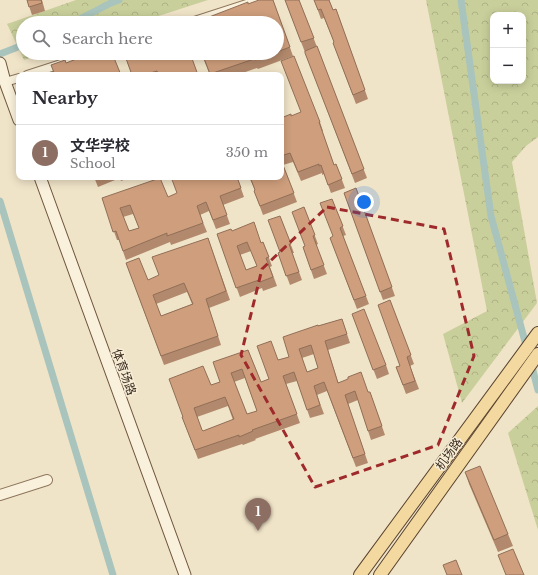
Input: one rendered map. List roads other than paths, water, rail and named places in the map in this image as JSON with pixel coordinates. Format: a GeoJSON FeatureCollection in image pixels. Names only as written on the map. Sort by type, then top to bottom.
{"type":"FeatureCollection","features":[{"type":"Feature","properties":{"kind":"main road"},"geometry":{"type":"LineString","coordinates":[[0,64],[16,112]]}},
{"type":"Feature","properties":{"kind":"main road","name":"体育场路"},"geometry":{"type":"LineString","coordinates":[[41,180],[185,575]]}},
{"type":"Feature","properties":{"kind":"main road","name":"机场路"},"geometry":{"type":"LineString","coordinates":[[360,575],[538,332]]}},
{"type":"Feature","properties":{"kind":"main road","name":"机场路"},"geometry":{"type":"LineString","coordinates":[[380,575],[538,354]]}},
{"type":"Feature","properties":{"kind":"street"},"geometry":{"type":"LineString","coordinates":[[210,16],[259,0]]}},
{"type":"Feature","properties":{"kind":"street"},"geometry":{"type":"LineString","coordinates":[[36,72],[73,60]]}},
{"type":"Feature","properties":{"kind":"street"},"geometry":{"type":"LineString","coordinates":[[5,82],[16,79]]}},
{"type":"Feature","properties":{"kind":"street"},"geometry":{"type":"LineString","coordinates":[[0,495],[47,480]]}},
{"type":"Feature","properties":{"kind":"waterway"},"geometry":{"type":"LineString","coordinates":[[86,16],[119,0]]}},
{"type":"Feature","properties":{"kind":"waterway"},"geometry":{"type":"LineString","coordinates":[[461,0],[491,216],[527,349]]}},
{"type":"Feature","properties":{"kind":"waterway"},"geometry":{"type":"LineString","coordinates":[[0,54],[16,48]]}},
{"type":"Feature","properties":{"kind":"waterway"},"geometry":{"type":"LineString","coordinates":[[0,201],[113,575]]}},
{"type":"Feature","properties":{"kind":"waterway"},"geometry":{"type":"LineString","coordinates":[[531,363],[538,390]]}},
{"type":"Feature","properties":{"kind":"place","name":"文华学校"},"geometry":{"type":"Point","coordinates":[258,531]}}]}
